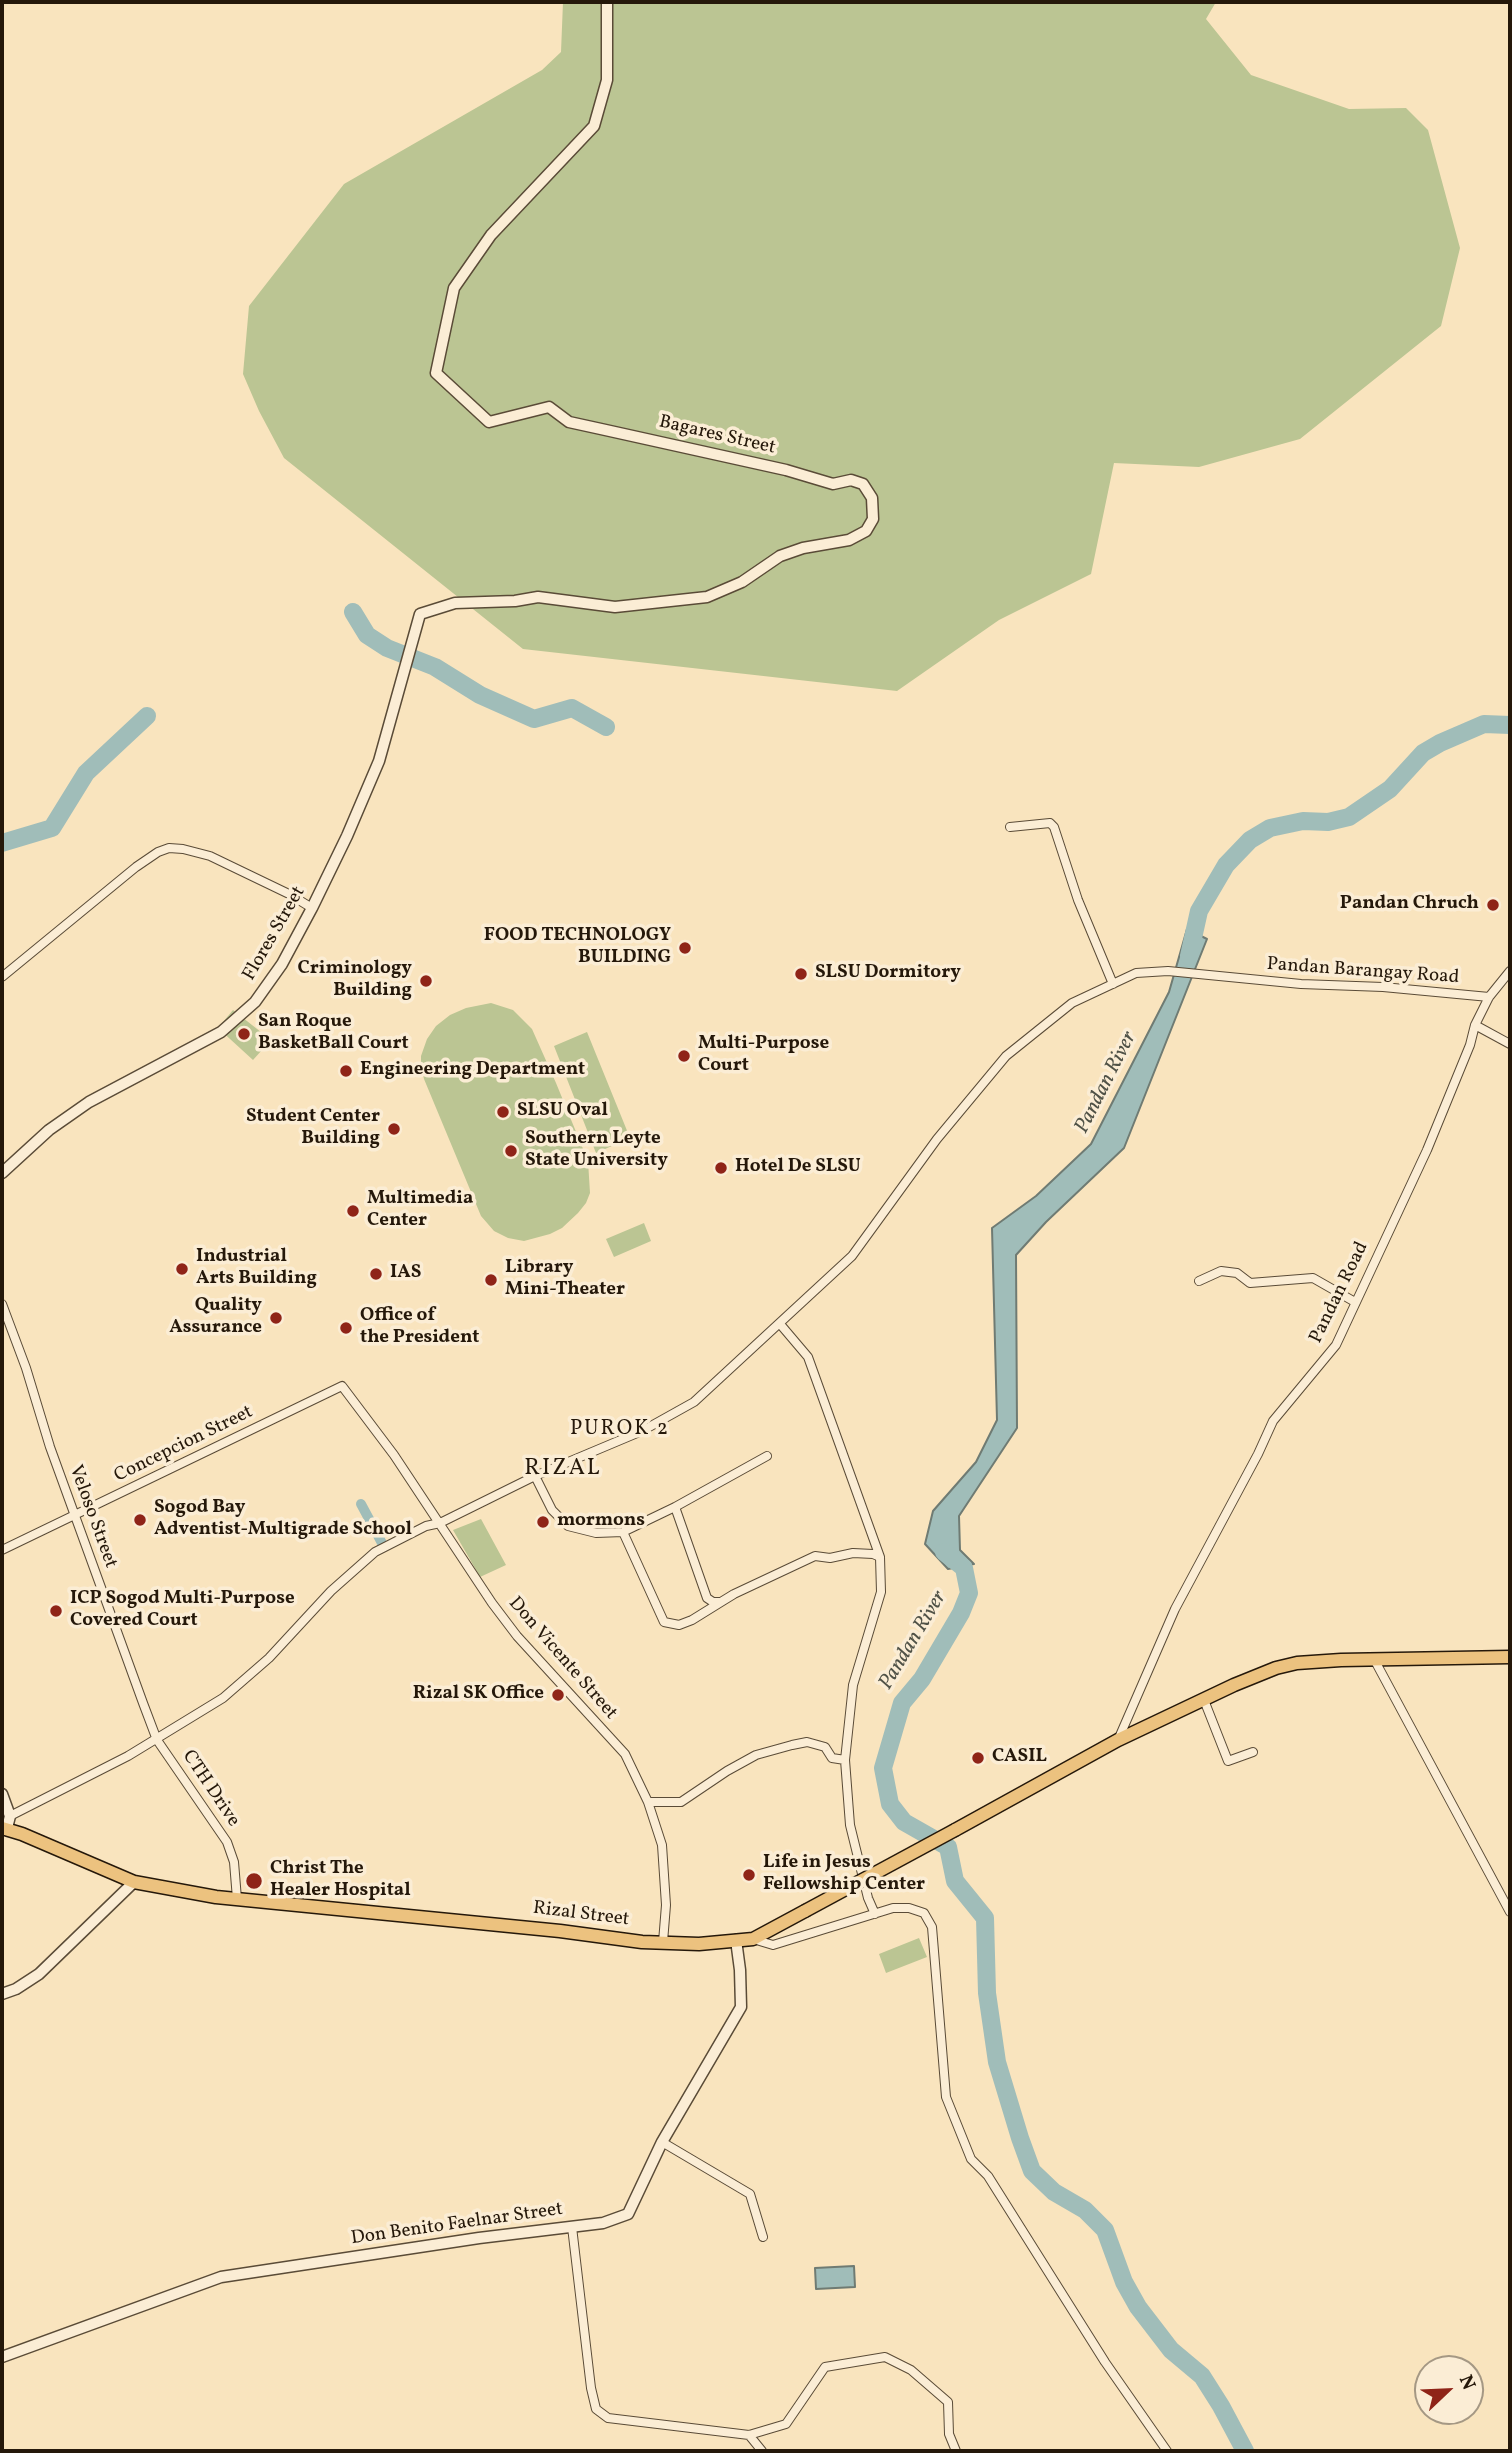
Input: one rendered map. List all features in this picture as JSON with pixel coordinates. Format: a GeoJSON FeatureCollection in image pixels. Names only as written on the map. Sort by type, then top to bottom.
{"type":"FeatureCollection","features":[{"type":"Feature","properties":{"kind":"main road","name":"Rizal Street"},"geometry":{"type":"LineString","coordinates":[[6,1824],[134,1882],[237,1899],[663,1942],[699,1944],[752,1939],[1118,1740],[1234,1685],[1297,1663],[1510,1657]]}},
{"type":"Feature","properties":{"kind":"street","name":"Bagares Street"},"geometry":{"type":"LineString","coordinates":[[405,676],[420,614],[455,603],[515,601],[538,597],[615,607],[707,597],[742,582],[780,556],[803,548],[849,540],[866,531],[873,519],[872,498],[863,484],[851,480],[833,484],[786,470],[569,422],[549,407],[489,422],[436,373],[454,288],[491,235],[594,126],[607,80],[607,2]]}},
{"type":"Feature","properties":{"kind":"street","name":"Flores Street"},"geometry":{"type":"LineString","coordinates":[[2,1173],[49,1130],[89,1102],[222,1032],[255,1002],[282,964],[347,836],[379,761],[405,676]]}},
{"type":"Feature","properties":{"kind":"street"},"geometry":{"type":"LineString","coordinates":[[1010,827],[1050,823],[1054,827],[1078,900],[1112,984]]}},
{"type":"Feature","properties":{"kind":"street"},"geometry":{"type":"LineString","coordinates":[[2,977],[136,867],[169,848],[210,856],[312,908]]}},
{"type":"Feature","properties":{"kind":"street","name":"Pandan Barangay Road"},"geometry":{"type":"LineString","coordinates":[[6,1824],[157,1740],[223,1698],[269,1658],[331,1591],[375,1552],[535,1476],[642,1432],[694,1402],[852,1256],[937,1139],[1006,1056],[1072,1003],[1136,973],[1168,971],[1202,976],[1489,996]]}},
{"type":"Feature","properties":{"kind":"street"},"geometry":{"type":"LineString","coordinates":[[1489,996],[1510,971]]}},
{"type":"Feature","properties":{"kind":"street","name":"Pandan Road"},"geometry":{"type":"LineString","coordinates":[[1118,1740],[1175,1609],[1258,1454],[1273,1420],[1336,1345],[1427,1150],[1470,1045],[1475,1025],[1489,996]]}},
{"type":"Feature","properties":{"kind":"street"},"geometry":{"type":"LineString","coordinates":[[1475,1025],[1510,1044]]}},
{"type":"Feature","properties":{"kind":"street"},"geometry":{"type":"LineString","coordinates":[[1199,1280],[1221,1271],[1237,1273],[1250,1283],[1313,1278],[1355,1302]]}},
{"type":"Feature","properties":{"kind":"street","name":"Veloso Street"},"geometry":{"type":"LineString","coordinates":[[2,1304],[26,1368],[50,1447],[157,1740]]}},
{"type":"Feature","properties":{"kind":"street"},"geometry":{"type":"LineString","coordinates":[[780,1324],[808,1357],[880,1557],[881,1592],[853,1685],[845,1760],[850,1825],[868,1898],[875,1914]]}},
{"type":"Feature","properties":{"kind":"street","name":"Concepcion Street"},"geometry":{"type":"LineString","coordinates":[[2,1550],[342,1386]]}},
{"type":"Feature","properties":{"kind":"street","name":"Don Vicente Street"},"geometry":{"type":"LineString","coordinates":[[342,1386],[394,1455],[492,1603],[517,1636],[625,1754],[648,1802],[662,1845],[666,1875],[663,1942]]}},
{"type":"Feature","properties":{"kind":"street"},"geometry":{"type":"LineString","coordinates":[[535,1476],[552,1510],[568,1526],[596,1533],[623,1532],[768,1456]]}},
{"type":"Feature","properties":{"kind":"street"},"geometry":{"type":"LineString","coordinates":[[675,1507],[707,1598],[713,1602],[721,1602]]}},
{"type":"Feature","properties":{"kind":"street"},"geometry":{"type":"LineString","coordinates":[[623,1532],[664,1622],[679,1625],[734,1594],[815,1556],[830,1558],[853,1553],[880,1557]]}},
{"type":"Feature","properties":{"kind":"street"},"geometry":{"type":"LineString","coordinates":[[1374,1659],[1510,1912]]}},
{"type":"Feature","properties":{"kind":"street"},"geometry":{"type":"LineString","coordinates":[[1204,1700],[1228,1761],[1253,1752]]}},
{"type":"Feature","properties":{"kind":"street","name":"CTH Drive"},"geometry":{"type":"LineString","coordinates":[[157,1740],[227,1842],[234,1862],[237,1899]]}},
{"type":"Feature","properties":{"kind":"street"},"geometry":{"type":"LineString","coordinates":[[648,1802],[681,1802],[756,1755],[792,1745],[807,1742],[825,1747],[832,1758],[845,1760]]}},
{"type":"Feature","properties":{"kind":"street"},"geometry":{"type":"LineString","coordinates":[[2,1794],[6,1824]]}},
{"type":"Feature","properties":{"kind":"street"},"geometry":{"type":"LineString","coordinates":[[2,1994],[16,1989],[39,1974],[134,1882]]}},
{"type":"Feature","properties":{"kind":"street"},"geometry":{"type":"LineString","coordinates":[[752,1939],[773,1945],[893,1908],[909,1908],[924,1913],[932,1927],[946,2097],[971,2159],[988,2176],[1105,2362],[1167,2451]]}},
{"type":"Feature","properties":{"kind":"street","name":"Don Benito Faelnar Street"},"geometry":{"type":"LineString","coordinates":[[2,2357],[220,2277],[479,2238],[603,2223],[628,2214],[662,2142],[741,2007],[736,1940]]}},
{"type":"Feature","properties":{"kind":"street"},"geometry":{"type":"LineString","coordinates":[[662,2142],[750,2194],[763,2237]]}},
{"type":"Feature","properties":{"kind":"street"},"geometry":{"type":"LineString","coordinates":[[572,2227],[590,2388],[596,2409],[608,2418],[750,2435],[786,2424],[825,2367],[885,2357],[911,2370],[948,2402],[949,2434],[956,2451]]}},
{"type":"Feature","properties":{"kind":"street"},"geometry":{"type":"LineString","coordinates":[[750,2435],[762,2451]]}},
{"type":"Feature","properties":{"kind":"green space"},"geometry":{"type":"Polygon","coordinates":[[[563,2],[1216,2],[1206,19],[1251,75],[1349,109],[1406,108],[1428,130],[1460,248],[1441,326],[1300,439],[1199,467],[1114,463],[1091,574],[999,620],[897,691],[523,649],[284,458],[243,374],[249,306],[344,184],[542,70],[561,52],[563,2]]]}},
{"type":"Feature","properties":{"kind":"green space","name":"SLSU Oval"},"geometry":{"type":"Polygon","coordinates":[[[491,1003],[513,1010],[532,1029],[588,1161],[590,1193],[578,1213],[562,1228],[524,1241],[508,1238],[494,1231],[481,1216],[421,1066],[421,1056],[427,1039],[436,1026],[450,1015],[466,1008],[491,1003]]]}},
{"type":"Feature","properties":{"kind":"green space","name":"San Roque BasketBall Court"},"geometry":{"type":"Polygon","coordinates":[[[233,1010],[271,1040],[253,1060],[218,1028],[233,1010]]]}},
{"type":"Feature","properties":{"kind":"green space"},"geometry":{"type":"Polygon","coordinates":[[[587,1032],[630,1138],[596,1153],[554,1046],[587,1032]]]}},
{"type":"Feature","properties":{"kind":"green space"},"geometry":{"type":"Polygon","coordinates":[[[644,1223],[651,1241],[614,1257],[606,1239],[644,1223]]]}},
{"type":"Feature","properties":{"kind":"green space"},"geometry":{"type":"Polygon","coordinates":[[[481,1519],[506,1565],[480,1577],[453,1530],[481,1519]]]}},
{"type":"Feature","properties":{"kind":"green space"},"geometry":{"type":"Polygon","coordinates":[[[919,1938],[927,1957],[886,1973],[879,1954],[919,1938]]]}},
{"type":"Feature","properties":{"kind":"water"},"geometry":{"type":"Polygon","coordinates":[[[1187,929],[1207,939],[1124,1148],[1046,1222],[1016,1255],[1017,1428],[959,1516],[960,1550],[974,1564],[948,1569],[925,1544],[933,1511],[976,1462],[997,1420],[992,1228],[1036,1196],[1091,1144],[1169,992],[1187,929]]]}},
{"type":"Feature","properties":{"kind":"water"},"geometry":{"type":"Polygon","coordinates":[[[854,2266],[855,2287],[816,2289],[815,2268],[854,2266]]]}},
{"type":"Feature","properties":{"kind":"waterway"},"geometry":{"type":"LineString","coordinates":[[353,612],[367,635],[387,648],[435,667],[480,695],[534,719],[572,708],[606,727]]}},
{"type":"Feature","properties":{"kind":"waterway"},"geometry":{"type":"LineString","coordinates":[[2,843],[52,828],[86,773],[147,716]]}},
{"type":"Feature","properties":{"kind":"waterway","name":"Pandan River"},"geometry":{"type":"LineString","coordinates":[[1189,956],[1199,911],[1226,865],[1250,840],[1270,828],[1303,821],[1328,822],[1349,817],[1390,789],[1423,753],[1440,743],[1484,724],[1510,725]]}},
{"type":"Feature","properties":{"kind":"waterway"},"geometry":{"type":"LineString","coordinates":[[361,1504],[383,1545]]}},
{"type":"Feature","properties":{"kind":"waterway","name":"Pandan River"},"geometry":{"type":"LineString","coordinates":[[944,1552],[964,1568],[969,1593],[961,1613],[922,1679],[902,1703],[883,1768],[890,1804],[904,1822],[948,1847],[955,1881],[985,1918],[987,1993],[997,2062],[1032,2171],[1054,2192],[1085,2210],[1105,2230],[1124,2282],[1138,2307],[1171,2350],[1202,2376],[1245,2451]]}},
{"type":"Feature","properties":{"kind":"place","name":"Pandan Chruch"},"geometry":{"type":"Point","coordinates":[1493,905]}},
{"type":"Feature","properties":{"kind":"place","name":"FOOD TECHNOLOGY BUILDING"},"geometry":{"type":"Point","coordinates":[685,948]}},
{"type":"Feature","properties":{"kind":"place","name":"SLSU Dormitory"},"geometry":{"type":"Point","coordinates":[801,974]}},
{"type":"Feature","properties":{"kind":"place","name":"Criminology Building"},"geometry":{"type":"Point","coordinates":[426,981]}},
{"type":"Feature","properties":{"kind":"place","name":"San Roque BasketBall Court"},"geometry":{"type":"Point","coordinates":[244,1034]}},
{"type":"Feature","properties":{"kind":"place","name":"Multi-Purpose Court"},"geometry":{"type":"Point","coordinates":[684,1056]}},
{"type":"Feature","properties":{"kind":"place","name":"Engineering Department"},"geometry":{"type":"Point","coordinates":[346,1071]}},
{"type":"Feature","properties":{"kind":"place","name":"SLSU Oval"},"geometry":{"type":"Point","coordinates":[503,1112]}},
{"type":"Feature","properties":{"kind":"place","name":"Student Center Building"},"geometry":{"type":"Point","coordinates":[394,1129]}},
{"type":"Feature","properties":{"kind":"place","name":"Southern Leyte State University"},"geometry":{"type":"Point","coordinates":[511,1151]}},
{"type":"Feature","properties":{"kind":"place","name":"Hotel De SLSU"},"geometry":{"type":"Point","coordinates":[721,1168]}},
{"type":"Feature","properties":{"kind":"place","name":"Multimedia Center"},"geometry":{"type":"Point","coordinates":[353,1211]}},
{"type":"Feature","properties":{"kind":"place","name":"Industrial Arts Building"},"geometry":{"type":"Point","coordinates":[182,1269]}},
{"type":"Feature","properties":{"kind":"place","name":"IAS"},"geometry":{"type":"Point","coordinates":[376,1274]}},
{"type":"Feature","properties":{"kind":"place","name":"Library Mini-Theater"},"geometry":{"type":"Point","coordinates":[491,1280]}},
{"type":"Feature","properties":{"kind":"place","name":"Quality Assurance"},"geometry":{"type":"Point","coordinates":[276,1318]}},
{"type":"Feature","properties":{"kind":"place","name":"Office of the President"},"geometry":{"type":"Point","coordinates":[346,1328]}},
{"type":"Feature","properties":{"kind":"place","name":"Sogod Bay Adventist-Multigrade School"},"geometry":{"type":"Point","coordinates":[140,1520]}},
{"type":"Feature","properties":{"kind":"place","name":"mormons"},"geometry":{"type":"Point","coordinates":[543,1522]}},
{"type":"Feature","properties":{"kind":"place","name":"ICP Sogod Multi-Purpose Covered Court"},"geometry":{"type":"Point","coordinates":[56,1611]}},
{"type":"Feature","properties":{"kind":"place","name":"Rizal SK Office"},"geometry":{"type":"Point","coordinates":[558,1695]}},
{"type":"Feature","properties":{"kind":"place","name":"CASIL"},"geometry":{"type":"Point","coordinates":[978,1758]}},
{"type":"Feature","properties":{"kind":"place","name":"Life in Jesus Fellowship Center"},"geometry":{"type":"Point","coordinates":[749,1875]}},
{"type":"Feature","properties":{"kind":"place","name":"Christ The Healer Hospital"},"geometry":{"type":"Point","coordinates":[254,1881]}},
{"type":"Feature","properties":{"kind":"district","name":"PUROK 2"},"geometry":{"type":"Point","coordinates":[620,1430]}},
{"type":"Feature","properties":{"kind":"district","name":"RIZAL"},"geometry":{"type":"Point","coordinates":[563,1470]}}]}
